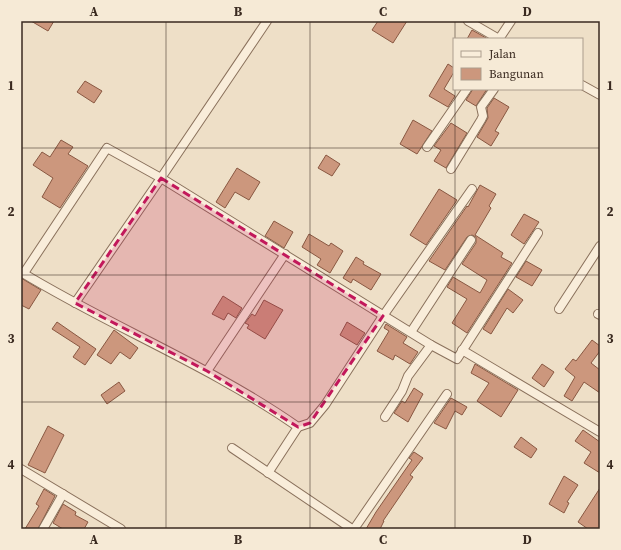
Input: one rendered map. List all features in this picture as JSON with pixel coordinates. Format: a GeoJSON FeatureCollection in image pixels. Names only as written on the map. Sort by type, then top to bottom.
{"type":"FeatureCollection","features":[{"type":"Feature","properties":{"kind":"street"},"geometry":{"type":"LineString","coordinates":[[75,303],[267,21]]}},
{"type":"Feature","properties":{"kind":"street"},"geometry":{"type":"LineString","coordinates":[[468,21],[497,38]]}},
{"type":"Feature","properties":{"kind":"street"},"geometry":{"type":"LineString","coordinates":[[500,38],[511,21]]}},
{"type":"Feature","properties":{"kind":"street"},"geometry":{"type":"LineString","coordinates":[[583,86],[600,95]]}},
{"type":"Feature","properties":{"kind":"street"},"geometry":{"type":"LineString","coordinates":[[427,147],[466,90]]}},
{"type":"Feature","properties":{"kind":"street"},"geometry":{"type":"LineString","coordinates":[[451,169],[481,120],[483,116],[481,107],[493,90]]}},
{"type":"Feature","properties":{"kind":"street"},"geometry":{"type":"LineString","coordinates":[[298,427],[276,412],[207,371],[75,303],[22,273],[106,148],[161,178],[383,316],[457,359],[538,233]]}},
{"type":"Feature","properties":{"kind":"street"},"geometry":{"type":"LineString","coordinates":[[268,473],[298,427],[308,425],[316,418],[383,316],[472,189]]}},
{"type":"Feature","properties":{"kind":"street"},"geometry":{"type":"LineString","coordinates":[[412,332],[471,240]]}},
{"type":"Feature","properties":{"kind":"street"},"geometry":{"type":"LineString","coordinates":[[559,309],[600,246]]}},
{"type":"Feature","properties":{"kind":"street"},"geometry":{"type":"LineString","coordinates":[[207,371],[285,254]]}},
{"type":"Feature","properties":{"kind":"street"},"geometry":{"type":"LineString","coordinates":[[386,417],[402,391],[408,376],[431,345]]}},
{"type":"Feature","properties":{"kind":"street"},"geometry":{"type":"LineString","coordinates":[[462,350],[600,432]]}},
{"type":"Feature","properties":{"kind":"street"},"geometry":{"type":"LineString","coordinates":[[232,448],[353,529],[447,394]]}},
{"type":"Feature","properties":{"kind":"street"},"geometry":{"type":"LineString","coordinates":[[21,469],[122,529]]}},
{"type":"Feature","properties":{"kind":"street"},"geometry":{"type":"LineString","coordinates":[[43,529],[63,494]]}},
{"type":"Feature","properties":{"kind":"highlighted area"},"geometry":{"type":"Polygon","coordinates":[[[161,178],[383,316],[310,423],[298,427],[207,371],[75,303],[161,178]]]}},
{"type":"Feature","properties":{"kind":"building"},"geometry":{"type":"Polygon","coordinates":[[[31,21],[54,21],[48,31],[31,21]]]}},
{"type":"Feature","properties":{"kind":"building"},"geometry":{"type":"Polygon","coordinates":[[[378,21],[407,21],[393,43],[372,30],[378,21]]]}},
{"type":"Feature","properties":{"kind":"building"},"geometry":{"type":"Polygon","coordinates":[[[472,30],[486,38],[468,38],[472,30]]]}},
{"type":"Feature","properties":{"kind":"building"},"geometry":{"type":"Polygon","coordinates":[[[448,64],[453,67],[453,74],[444,89],[455,96],[448,107],[429,96],[448,64]]]}},
{"type":"Feature","properties":{"kind":"building"},"geometry":{"type":"Polygon","coordinates":[[[85,81],[102,91],[94,103],[77,92],[85,81]]]}},
{"type":"Feature","properties":{"kind":"building"},"geometry":{"type":"Polygon","coordinates":[[[472,90],[486,90],[476,106],[466,100],[472,90]]]}},
{"type":"Feature","properties":{"kind":"building"},"geometry":{"type":"Polygon","coordinates":[[[494,98],[509,107],[495,131],[499,133],[491,146],[477,137],[488,118],[487,108],[494,98]]]}},
{"type":"Feature","properties":{"kind":"building"},"geometry":{"type":"Polygon","coordinates":[[[413,120],[432,131],[417,154],[400,144],[413,120]]]}},
{"type":"Feature","properties":{"kind":"building"},"geometry":{"type":"Polygon","coordinates":[[[451,123],[467,133],[446,168],[434,161],[441,150],[434,146],[451,123]]]}},
{"type":"Feature","properties":{"kind":"building"},"geometry":{"type":"Polygon","coordinates":[[[61,140],[73,147],[68,154],[88,166],[60,208],[42,197],[53,178],[33,165],[42,152],[50,157],[61,140]]]}},
{"type":"Feature","properties":{"kind":"building"},"geometry":{"type":"Polygon","coordinates":[[[326,155],[340,164],[332,176],[318,168],[326,155]]]}},
{"type":"Feature","properties":{"kind":"building"},"geometry":{"type":"Polygon","coordinates":[[[237,168],[260,182],[249,200],[235,192],[225,208],[216,202],[237,168]]]}},
{"type":"Feature","properties":{"kind":"building"},"geometry":{"type":"Polygon","coordinates":[[[480,185],[496,194],[489,206],[491,208],[475,235],[503,253],[501,257],[512,263],[467,333],[452,323],[467,299],[447,287],[453,277],[480,293],[487,280],[462,264],[476,243],[476,237],[472,235],[467,237],[445,270],[429,261],[467,206],[468,207],[480,185]]]}},
{"type":"Feature","properties":{"kind":"building"},"geometry":{"type":"Polygon","coordinates":[[[439,189],[457,200],[426,245],[410,235],[439,189]]]}},
{"type":"Feature","properties":{"kind":"building"},"geometry":{"type":"Polygon","coordinates":[[[524,214],[539,222],[524,244],[511,235],[524,214]]]}},
{"type":"Feature","properties":{"kind":"building"},"geometry":{"type":"Polygon","coordinates":[[[274,221],[293,232],[284,248],[265,236],[274,221]]]}},
{"type":"Feature","properties":{"kind":"building"},"geometry":{"type":"Polygon","coordinates":[[[309,234],[329,246],[331,243],[343,251],[330,273],[317,265],[321,259],[302,247],[309,234]]]}},
{"type":"Feature","properties":{"kind":"building"},"geometry":{"type":"Polygon","coordinates":[[[356,257],[364,262],[363,264],[381,274],[371,290],[353,279],[351,283],[343,278],[356,257]]]}},
{"type":"Feature","properties":{"kind":"building"},"geometry":{"type":"Polygon","coordinates":[[[526,261],[542,270],[532,286],[516,277],[526,261]]]}},
{"type":"Feature","properties":{"kind":"building"},"geometry":{"type":"Polygon","coordinates":[[[21,278],[41,290],[29,309],[21,305],[21,278]]]}},
{"type":"Feature","properties":{"kind":"building"},"geometry":{"type":"Polygon","coordinates":[[[508,289],[523,300],[513,313],[507,308],[491,334],[483,329],[508,289]]]}},
{"type":"Feature","properties":{"kind":"building"},"geometry":{"type":"Polygon","coordinates":[[[223,296],[242,308],[236,318],[228,313],[224,320],[212,314],[223,296]]]}},
{"type":"Feature","properties":{"kind":"building"},"geometry":{"type":"Polygon","coordinates":[[[264,300],[283,310],[265,339],[247,328],[249,325],[245,323],[252,314],[255,316],[264,300]]]}},
{"type":"Feature","properties":{"kind":"building"},"geometry":{"type":"Polygon","coordinates":[[[57,322],[96,349],[85,365],[73,357],[80,347],[52,329],[57,322]]]}},
{"type":"Feature","properties":{"kind":"building"},"geometry":{"type":"Polygon","coordinates":[[[347,322],[365,333],[357,345],[340,335],[347,322]]]}},
{"type":"Feature","properties":{"kind":"building"},"geometry":{"type":"Polygon","coordinates":[[[386,324],[407,337],[403,343],[418,352],[410,364],[395,355],[393,360],[377,351],[389,331],[384,328],[386,324]]]}},
{"type":"Feature","properties":{"kind":"building"},"geometry":{"type":"Polygon","coordinates":[[[114,330],[138,348],[130,359],[120,352],[111,364],[97,355],[114,330]]]}},
{"type":"Feature","properties":{"kind":"building"},"geometry":{"type":"Polygon","coordinates":[[[592,340],[600,346],[600,351],[591,363],[600,370],[600,393],[584,382],[572,401],[564,396],[575,377],[565,369],[573,359],[576,361],[592,340]]]}},
{"type":"Feature","properties":{"kind":"building"},"geometry":{"type":"Polygon","coordinates":[[[475,364],[518,390],[501,417],[477,401],[489,383],[471,373],[475,364]]]}},
{"type":"Feature","properties":{"kind":"building"},"geometry":{"type":"Polygon","coordinates":[[[542,364],[554,372],[544,387],[532,378],[542,364]]]}},
{"type":"Feature","properties":{"kind":"building"},"geometry":{"type":"Polygon","coordinates":[[[119,382],[125,391],[107,404],[101,395],[119,382]]]}},
{"type":"Feature","properties":{"kind":"building"},"geometry":{"type":"Polygon","coordinates":[[[414,388],[423,394],[408,422],[394,413],[402,401],[405,403],[414,388]]]}},
{"type":"Feature","properties":{"kind":"building"},"geometry":{"type":"Polygon","coordinates":[[[451,398],[467,407],[462,415],[455,411],[446,429],[434,423],[451,398]]]}},
{"type":"Feature","properties":{"kind":"building"},"geometry":{"type":"Polygon","coordinates":[[[48,426],[64,435],[45,473],[28,465],[48,426]]]}},
{"type":"Feature","properties":{"kind":"building"},"geometry":{"type":"Polygon","coordinates":[[[583,430],[600,442],[600,473],[584,463],[591,452],[575,441],[583,430]]]}},
{"type":"Feature","properties":{"kind":"building"},"geometry":{"type":"Polygon","coordinates":[[[521,437],[537,449],[531,458],[514,447],[521,437]]]}},
{"type":"Feature","properties":{"kind":"building"},"geometry":{"type":"Polygon","coordinates":[[[414,452],[423,458],[410,475],[413,477],[383,521],[380,529],[366,529],[412,460],[409,458],[414,452]]]}},
{"type":"Feature","properties":{"kind":"building"},"geometry":{"type":"Polygon","coordinates":[[[564,476],[578,485],[567,502],[569,503],[564,513],[549,504],[564,476]]]}},
{"type":"Feature","properties":{"kind":"building"},"geometry":{"type":"Polygon","coordinates":[[[600,488],[600,529],[588,529],[578,522],[600,488]]]}},
{"type":"Feature","properties":{"kind":"building"},"geometry":{"type":"Polygon","coordinates":[[[44,489],[55,496],[38,529],[25,529],[39,506],[36,504],[44,489]]]}},
{"type":"Feature","properties":{"kind":"building"},"geometry":{"type":"Polygon","coordinates":[[[63,504],[76,512],[75,515],[88,522],[84,529],[63,529],[53,523],[63,504]]]}}]}
